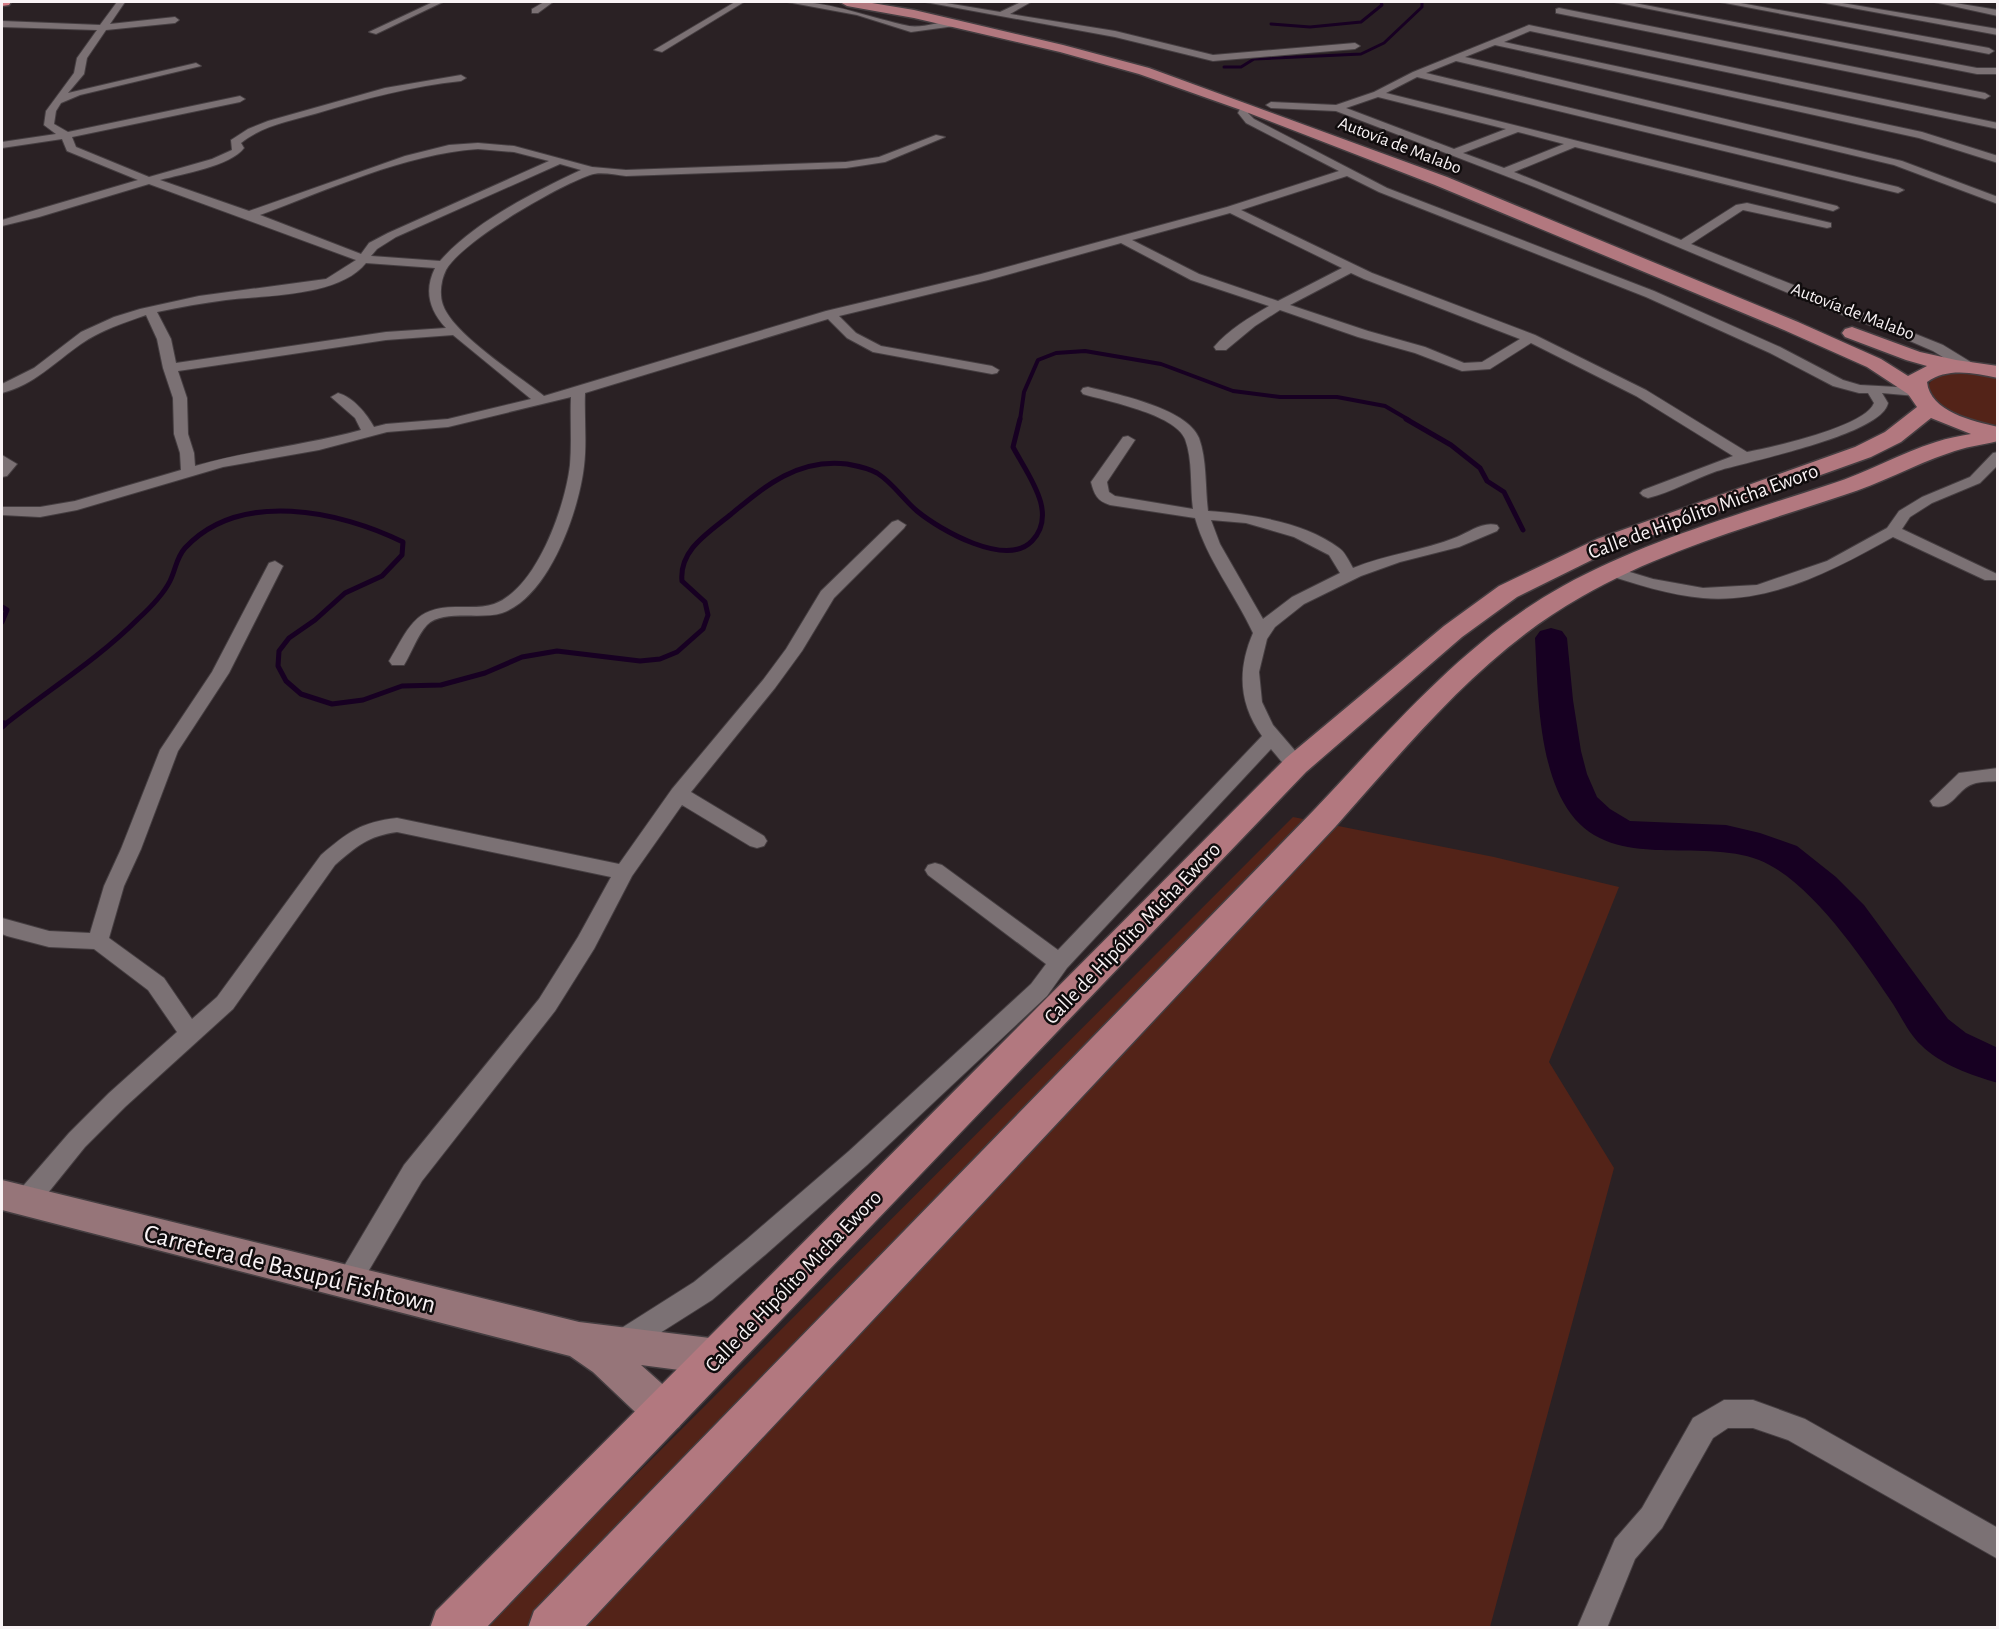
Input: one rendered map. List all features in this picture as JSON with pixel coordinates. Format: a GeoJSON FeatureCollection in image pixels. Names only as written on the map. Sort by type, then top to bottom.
{"type":"FeatureCollection","features":[{"type":"Feature","properties":{"kind":"main road","name":"Autovía de Malabo"},"geometry":{"type":"LineString","coordinates":[[847,2],[955,23],[1144,72],[1246,107],[1441,181],[1791,326],[1874,363],[1949,419],[1998,434]]}},
{"type":"Feature","properties":{"kind":"main road","name":"Autovía de Malabo"},"geometry":{"type":"LineString","coordinates":[[886,2],[1064,41],[1176,73],[1271,105],[1540,207],[1801,312]]}},
{"type":"Feature","properties":{"kind":"main road","name":"Autovía de Malabo"},"geometry":{"type":"LineString","coordinates":[[1833,326],[1913,356],[1981,369]]}},
{"type":"Feature","properties":{"kind":"main road","name":"Calle de Hipólito Micha Eworo"},"geometry":{"type":"LineString","coordinates":[[453,1628],[1296,765],[1476,613],[1522,583],[1636,531],[1863,452],[1893,436],[1921,396],[1916,380],[1924,373],[1938,368],[1981,369]]}},
{"type":"Feature","properties":{"kind":"main road","name":"Calle de Hipólito Micha Eworo"},"geometry":{"type":"LineString","coordinates":[[551,1628],[1317,827],[1442,691],[1523,623],[1570,592],[1610,571],[1709,532],[1849,486],[1943,447],[1998,434]]}},
{"type":"Feature","properties":{"kind":"street"},"geometry":{"type":"LineString","coordinates":[[121,2],[82,58],[79,74],[51,111],[49,125],[66,135],[71,149],[363,259],[442,265]]}},
{"type":"Feature","properties":{"kind":"street"},"geometry":{"type":"LineString","coordinates":[[373,32],[439,2]]}},
{"type":"Feature","properties":{"kind":"street"},"geometry":{"type":"LineString","coordinates":[[535,11],[549,2]]}},
{"type":"Feature","properties":{"kind":"street"},"geometry":{"type":"LineString","coordinates":[[659,50],[740,2]]}},
{"type":"Feature","properties":{"kind":"street"},"geometry":{"type":"LineString","coordinates":[[791,2],[858,13],[911,28],[955,23]]}},
{"type":"Feature","properties":{"kind":"street"},"geometry":{"type":"LineString","coordinates":[[929,2],[1103,32],[1213,58],[1355,46]]}},
{"type":"Feature","properties":{"kind":"street"},"geometry":{"type":"LineString","coordinates":[[1001,15],[1027,2]]}},
{"type":"Feature","properties":{"kind":"street"},"geometry":{"type":"LineString","coordinates":[[1618,2],[1748,27],[1983,87]]}},
{"type":"Feature","properties":{"kind":"street"},"geometry":{"type":"LineString","coordinates":[[1724,2],[1989,51]]}},
{"type":"Feature","properties":{"kind":"street"},"geometry":{"type":"LineString","coordinates":[[1640,111],[1704,63],[1725,44],[1785,2]]}},
{"type":"Feature","properties":{"kind":"street"},"geometry":{"type":"LineString","coordinates":[[1824,2],[1998,32]]}},
{"type":"Feature","properties":{"kind":"street"},"geometry":{"type":"LineString","coordinates":[[1938,2],[1998,13]]}},
{"type":"Feature","properties":{"kind":"street"},"geometry":{"type":"LineString","coordinates":[[1558,11],[1725,44],[1983,87]]}},
{"type":"Feature","properties":{"kind":"street"},"geometry":{"type":"LineString","coordinates":[[2,24],[101,28],[175,21]]}},
{"type":"Feature","properties":{"kind":"street"},"geometry":{"type":"LineString","coordinates":[[1337,108],[1377,94],[1416,74],[1529,28],[1998,126]]}},
{"type":"Feature","properties":{"kind":"street"},"geometry":{"type":"LineString","coordinates":[[1617,45],[1651,30]]}},
{"type":"Feature","properties":{"kind":"street"},"geometry":{"type":"LineString","coordinates":[[1983,87],[1989,51],[1998,39]]}},
{"type":"Feature","properties":{"kind":"street"},"geometry":{"type":"LineString","coordinates":[[1493,42],[1668,89],[1922,135],[1998,160]]}},
{"type":"Feature","properties":{"kind":"street"},"geometry":{"type":"LineString","coordinates":[[1456,58],[1898,163],[1998,201]]}},
{"type":"Feature","properties":{"kind":"street"},"geometry":{"type":"LineString","coordinates":[[58,101],[77,93],[196,66]]}},
{"type":"Feature","properties":{"kind":"street"},"geometry":{"type":"LineString","coordinates":[[1983,87],[1998,71]]}},
{"type":"Feature","properties":{"kind":"street"},"geometry":{"type":"LineString","coordinates":[[1416,74],[1619,128],[1898,190]]}},
{"type":"Feature","properties":{"kind":"street"},"geometry":{"type":"LineString","coordinates":[[2,223],[152,180],[236,152],[240,148],[235,142],[242,136],[266,125],[393,87],[427,80],[461,78]]}},
{"type":"Feature","properties":{"kind":"street"},"geometry":{"type":"LineString","coordinates":[[1377,94],[1833,208]]}},
{"type":"Feature","properties":{"kind":"street"},"geometry":{"type":"LineString","coordinates":[[2,144],[66,135],[240,99]]}},
{"type":"Feature","properties":{"kind":"street"},"geometry":{"type":"LineString","coordinates":[[1271,105],[1337,108],[1455,152],[1901,332],[1981,369]]}},
{"type":"Feature","properties":{"kind":"street"},"geometry":{"type":"LineString","coordinates":[[1246,107],[1243,113],[1250,121],[1395,195],[1650,294],[1775,350],[1838,383],[1849,387],[1872,388],[1921,396]]}},
{"type":"Feature","properties":{"kind":"street"},"geometry":{"type":"LineString","coordinates":[[1379,125],[1431,109]]}},
{"type":"Feature","properties":{"kind":"street"},"geometry":{"type":"LineString","coordinates":[[1591,148],[1619,128]]}},
{"type":"Feature","properties":{"kind":"street"},"geometry":{"type":"LineString","coordinates":[[1455,152],[1514,130]]}},
{"type":"Feature","properties":{"kind":"street"},"geometry":{"type":"LineString","coordinates":[[249,215],[409,158],[449,148],[478,146],[514,149],[591,170],[661,174],[846,165],[881,160],[940,136]]}},
{"type":"Feature","properties":{"kind":"street"},"geometry":{"type":"LineString","coordinates":[[1504,172],[1573,144]]}},
{"type":"Feature","properties":{"kind":"street"},"geometry":{"type":"LineString","coordinates":[[2,389],[39,371],[66,346],[111,323],[166,306],[330,282],[348,273],[373,246],[392,235],[559,160]]}},
{"type":"Feature","properties":{"kind":"street"},"geometry":{"type":"LineString","coordinates":[[542,401],[456,331],[438,309],[434,289],[442,265],[459,249],[565,181],[591,170]]}},
{"type":"Feature","properties":{"kind":"street"},"geometry":{"type":"LineString","coordinates":[[2,511],[40,512],[77,506],[221,463],[319,446],[369,431],[448,423],[542,401],[831,314],[984,277],[1231,209],[1348,172]]}},
{"type":"Feature","properties":{"kind":"street"},"geometry":{"type":"LineString","coordinates":[[1681,245],[1740,207],[1747,206],[1827,225]]}},
{"type":"Feature","properties":{"kind":"street"},"geometry":{"type":"LineString","coordinates":[[1231,209],[1350,268],[1530,338],[1641,393],[1745,457]]}},
{"type":"Feature","properties":{"kind":"street"},"geometry":{"type":"LineString","coordinates":[[1122,238],[1195,277],[1420,350],[1448,363],[1469,368],[1485,366],[1530,338]]}},
{"type":"Feature","properties":{"kind":"street"},"geometry":{"type":"LineString","coordinates":[[1221,347],[1233,335],[1350,268]]}},
{"type":"Feature","properties":{"kind":"street"},"geometry":{"type":"LineString","coordinates":[[151,312],[164,339],[180,398],[181,434],[187,453],[188,471]]}},
{"type":"Feature","properties":{"kind":"street"},"geometry":{"type":"LineString","coordinates":[[831,314],[845,332],[862,344],[992,370]]}},
{"type":"Feature","properties":{"kind":"street"},"geometry":{"type":"LineString","coordinates":[[170,368],[386,336],[456,331]]}},
{"type":"Feature","properties":{"kind":"street"},"geometry":{"type":"LineString","coordinates":[[1648,493],[1702,471],[1745,457],[1801,445],[1869,417],[1880,408],[1881,403],[1872,388]]}},
{"type":"Feature","properties":{"kind":"street"},"geometry":{"type":"LineString","coordinates":[[398,661],[422,621],[430,615],[489,611],[510,603],[527,588],[542,563],[568,508],[577,466],[578,389]]}},
{"type":"Feature","properties":{"kind":"street"},"geometry":{"type":"LineString","coordinates":[[1088,391],[1159,414],[1179,423],[1192,435],[1202,515],[1214,546],[1254,613],[1261,633]]}},
{"type":"Feature","properties":{"kind":"street"},"geometry":{"type":"LineString","coordinates":[[338,397],[361,416],[369,431]]}},
{"type":"Feature","properties":{"kind":"street"},"geometry":{"type":"LineString","coordinates":[[1128,440],[1099,482],[1102,494],[1110,500],[1202,515],[1247,518],[1300,534],[1335,552],[1349,575]]}},
{"type":"Feature","properties":{"kind":"street"},"geometry":{"type":"LineString","coordinates":[[1610,571],[1650,583],[1703,593],[1731,594],[1759,590],[1833,564],[1893,531],[1904,514],[1927,500],[1975,480],[1998,456]]}},
{"type":"Feature","properties":{"kind":"street"},"geometry":{"type":"LineString","coordinates":[[2,459],[10,464],[2,473]]}},
{"type":"Feature","properties":{"kind":"street"},"geometry":{"type":"LineString","coordinates":[[347,1283],[412,1173],[467,1108],[547,1005],[586,942],[624,872],[679,794],[775,675],[827,595],[898,525]]}},
{"type":"Feature","properties":{"kind":"street"},"geometry":{"type":"LineString","coordinates":[[1296,765],[1271,738],[1261,722],[1248,684],[1261,633],[1273,617],[1293,602],[1349,575],[1383,562],[1454,544],[1491,528]]}},
{"type":"Feature","properties":{"kind":"street"},"geometry":{"type":"LineString","coordinates":[[1893,531],[1991,577]]}},
{"type":"Feature","properties":{"kind":"street"},"geometry":{"type":"LineString","coordinates":[[98,941],[114,886],[131,849],[169,750],[220,673],[275,566]]}},
{"type":"Feature","properties":{"kind":"street"},"geometry":{"type":"LineString","coordinates":[[600,1348],[703,1291],[858,1158],[1030,998],[1059,962],[1271,738]]}},
{"type":"Feature","properties":{"kind":"street"},"geometry":{"type":"LineString","coordinates":[[1940,801],[1966,778],[1998,774]]}},
{"type":"Feature","properties":{"kind":"street"},"geometry":{"type":"LineString","coordinates":[[679,794],[758,841]]}},
{"type":"Feature","properties":{"kind":"street"},"geometry":{"type":"LineString","coordinates":[[14,1198],[232,993],[276,936],[328,860],[349,842],[373,828],[397,825],[624,872]]}},
{"type":"Feature","properties":{"kind":"street"},"geometry":{"type":"LineString","coordinates":[[935,870],[1059,962]]}},
{"type":"Feature","properties":{"kind":"street"},"geometry":{"type":"LineString","coordinates":[[2,926],[25,935],[58,942],[98,941],[156,984],[190,1033]]}},
{"type":"Feature","properties":{"kind":"street","name":"Carretera de Basupú Fishtown"},"geometry":{"type":"LineString","coordinates":[[14,1198],[600,1348],[718,1357]]}},
{"type":"Feature","properties":{"kind":"street","name":"Carretera de Basupú Fishtown"},"geometry":{"type":"LineString","coordinates":[[600,1348],[664,1413]]}},
{"type":"Feature","properties":{"kind":"street"},"geometry":{"type":"LineString","coordinates":[[1592,1628],[1625,1549],[1652,1518],[1703,1428],[1724,1414],[1753,1414],[1795,1429],[1998,1545]]}},
{"type":"Feature","properties":{"kind":"shaded area"},"geometry":{"type":"Polygon","coordinates":[[[1955,372],[1997,377],[1997,427],[1978,423],[1948,411],[1932,399],[1928,393],[1930,382],[1944,374],[1955,372]]]}},
{"type":"Feature","properties":{"kind":"shaded area"},"geometry":{"type":"Polygon","coordinates":[[[1293,817],[1494,857],[1619,887],[1549,1062],[1614,1168],[1490,1627],[483,1628],[1293,817]]]}},
{"type":"Feature","properties":{"kind":"waterway"},"geometry":{"type":"LineString","coordinates":[[1271,24],[1310,27],[1361,22],[1382,5],[1381,2]]}},
{"type":"Feature","properties":{"kind":"waterway"},"geometry":{"type":"LineString","coordinates":[[1224,67],[1241,67],[1254,59],[1361,54],[1384,43],[1422,7],[1422,2]]}},
{"type":"Feature","properties":{"kind":"waterway"},"geometry":{"type":"LineString","coordinates":[[1020,420],[1024,392],[1038,360],[1056,353],[1085,351],[1161,364],[1233,391],[1280,397],[1337,397],[1385,406],[1409,420]]}},
{"type":"Feature","properties":{"kind":"waterway"},"geometry":{"type":"LineString","coordinates":[[3,726],[122,634],[152,606],[164,591],[185,548],[208,530],[233,518],[262,512],[291,511],[321,515],[378,531],[403,542],[402,555],[382,576],[345,593],[315,620],[289,638],[279,651],[278,666],[286,681],[301,694],[332,704],[363,700],[402,686],[441,685],[485,673],[522,657],[557,651],[640,661],[660,659],[677,652],[703,629],[708,615],[705,602],[682,581],[682,570],[690,551],[704,536],[756,494],[783,476],[813,465],[847,464],[870,470],[888,481],[917,511],[941,528],[990,548],[1006,550],[1021,548],[1032,541],[1040,530],[1042,506],[1032,481],[1013,447],[1020,419]]}},
{"type":"Feature","properties":{"kind":"waterway"},"geometry":{"type":"LineString","coordinates":[[1406,419],[1451,445],[1480,468],[1487,481],[1504,492],[1523,530]]}},
{"type":"Feature","properties":{"kind":"waterway"},"geometry":{"type":"LineString","coordinates":[[2,607],[7,610],[2,622]]}},
{"type":"Feature","properties":{"kind":"waterway"},"geometry":{"type":"LineString","coordinates":[[1551,638],[1556,700],[1564,751],[1569,774],[1584,806],[1610,827],[1622,832],[1647,836],[1703,836],[1726,839],[1760,846],[1784,856],[1823,887],[1850,915],[1874,945],[1925,1021],[1937,1035],[1966,1054],[1998,1066]]}}]}
